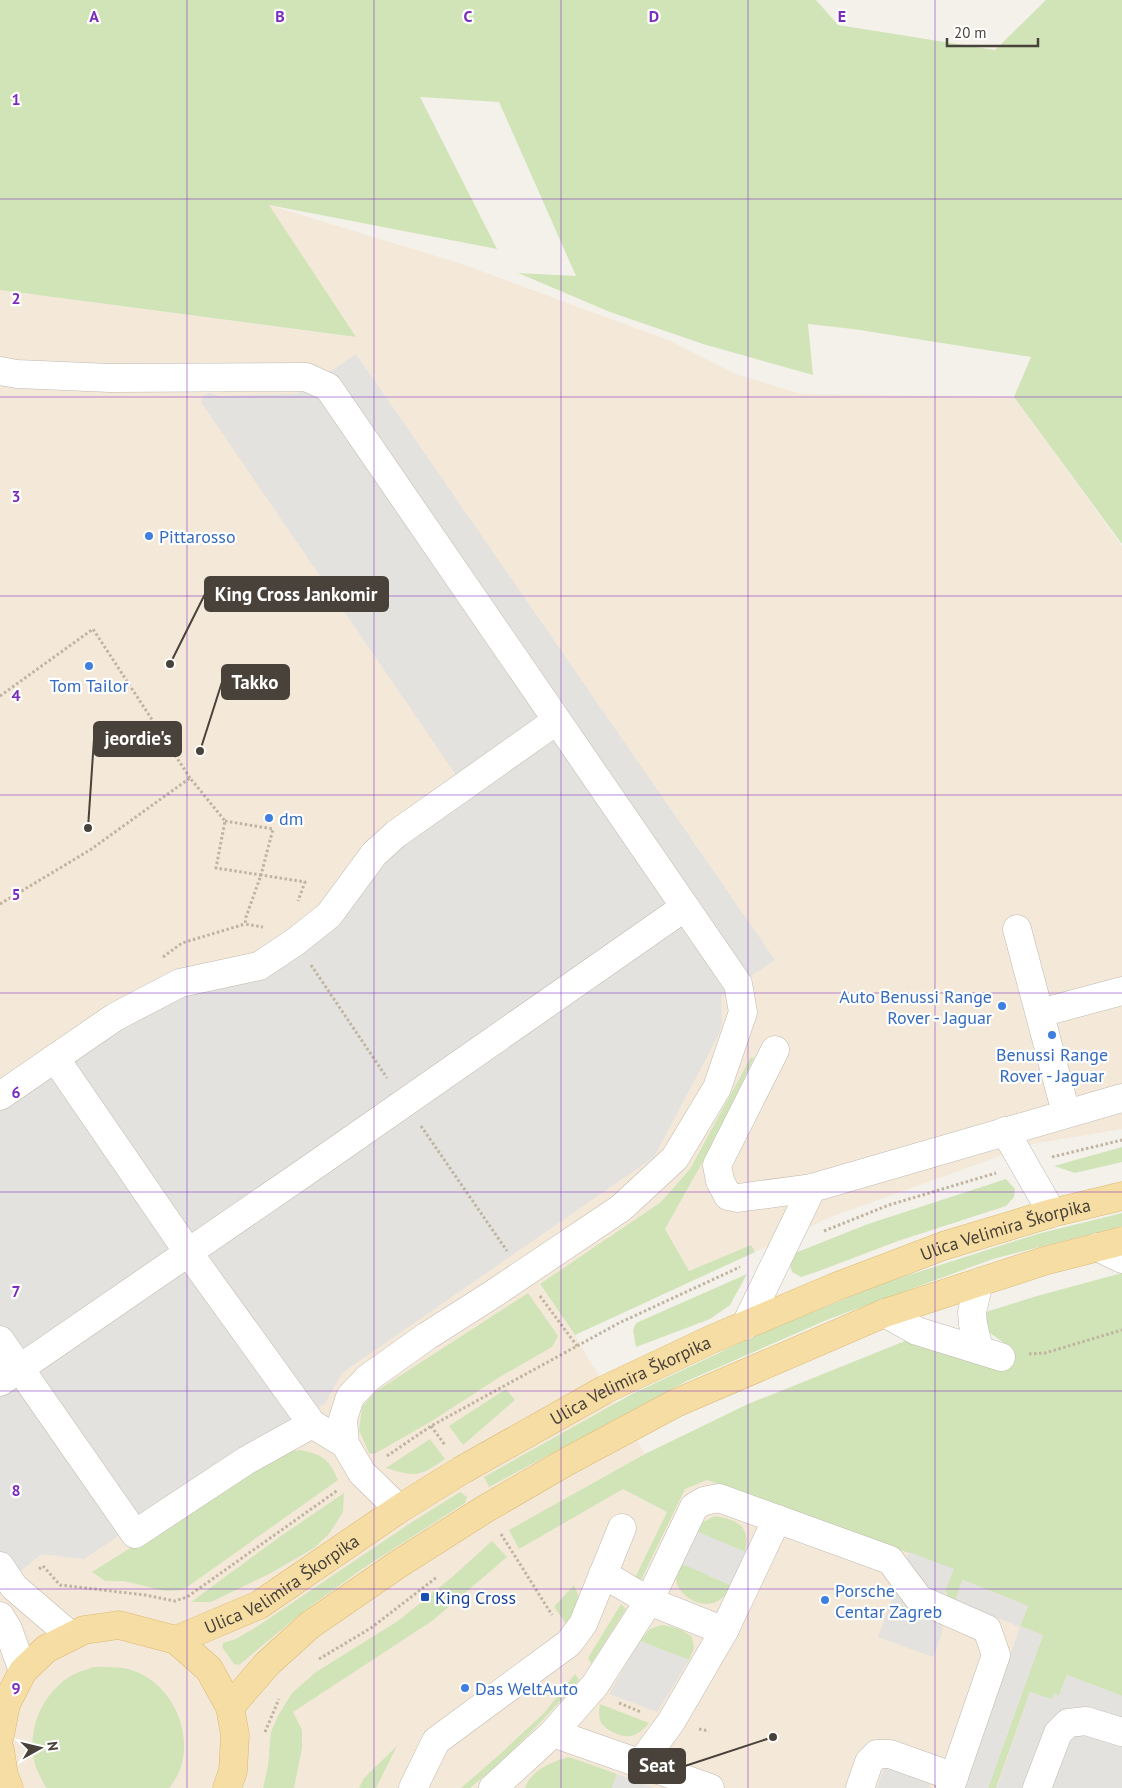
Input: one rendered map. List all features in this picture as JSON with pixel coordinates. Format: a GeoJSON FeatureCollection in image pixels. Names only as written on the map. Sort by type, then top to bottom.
{"type":"FeatureCollection","features":[{"type":"Feature","properties":{"kind":"main road","name":"Ulica Velimira Škorpika"},"geometry":{"type":"LineString","coordinates":[[176,1640],[259,1605],[399,1509],[462,1470],[604,1390],[835,1287],[943,1246],[1052,1213],[1122,1196]]}},
{"type":"Feature","properties":{"kind":"main road"},"geometry":{"type":"LineString","coordinates":[[230,1707],[267,1664],[310,1624],[485,1508],[676,1403],[885,1313],[1044,1261],[1110,1244]]}},
{"type":"Feature","properties":{"kind":"main road"},"geometry":{"type":"LineString","coordinates":[[0,1735],[6,1704],[23,1671],[46,1649],[84,1630],[119,1625],[176,1640],[209,1668],[230,1707],[235,1735],[233,1771],[227,1788]]}},
{"type":"Feature","properties":{"kind":"lane"},"geometry":{"type":"LineString","coordinates":[[0,371],[17,374],[110,378],[306,377],[328,387],[738,984],[743,1012],[716,1088],[675,1158],[621,1208],[428,1336],[368,1378],[350,1397],[343,1419],[345,1444],[362,1473],[399,1509]]}},
{"type":"Feature","properties":{"kind":"lane"},"geometry":{"type":"LineString","coordinates":[[0,1096],[115,1017],[180,983],[259,966],[295,942],[329,915],[374,854],[396,834],[556,721]]}},
{"type":"Feature","properties":{"kind":"lane"},"geometry":{"type":"LineString","coordinates":[[10,1375],[685,907]]}},
{"type":"Feature","properties":{"kind":"lane"},"geometry":{"type":"LineString","coordinates":[[1017,929],[1066,1113]]}},
{"type":"Feature","properties":{"kind":"lane"},"geometry":{"type":"LineString","coordinates":[[1040,1013],[1122,991]]}},
{"type":"Feature","properties":{"kind":"lane"},"geometry":{"type":"LineString","coordinates":[[775,1050],[718,1164],[720,1182],[728,1196],[738,1198],[812,1188],[1122,1098]]}},
{"type":"Feature","properties":{"kind":"lane"},"geometry":{"type":"LineString","coordinates":[[55,1058],[188,1252],[312,1424],[345,1444]]}},
{"type":"Feature","properties":{"kind":"lane"},"geometry":{"type":"LineString","coordinates":[[1005,1131],[1052,1213]]}},
{"type":"Feature","properties":{"kind":"lane"},"geometry":{"type":"LineString","coordinates":[[745,1326],[812,1188]]}},
{"type":"Feature","properties":{"kind":"lane"},"geometry":{"type":"LineString","coordinates":[[1110,1244],[1122,1259]]}},
{"type":"Feature","properties":{"kind":"lane"},"geometry":{"type":"LineString","coordinates":[[979,1282],[972,1312],[973,1324],[991,1354]]}},
{"type":"Feature","properties":{"kind":"lane"},"geometry":{"type":"LineString","coordinates":[[885,1313],[917,1331],[991,1354]]}},
{"type":"Feature","properties":{"kind":"lane"},"geometry":{"type":"LineString","coordinates":[[0,1340],[10,1375],[135,1534],[247,1460],[312,1424]]}},
{"type":"Feature","properties":{"kind":"lane"},"geometry":{"type":"LineString","coordinates":[[493,1788],[553,1733],[595,1685],[649,1601],[694,1507],[704,1501],[719,1498],[890,1560],[919,1599],[987,1629],[996,1655],[952,1783],[890,1754],[877,1754],[869,1762],[860,1788]]}},
{"type":"Feature","properties":{"kind":"lane"},"geometry":{"type":"LineString","coordinates":[[640,1764],[671,1722],[724,1631],[777,1519]]}},
{"type":"Feature","properties":{"kind":"lane"},"geometry":{"type":"LineString","coordinates":[[413,1788],[436,1741],[569,1643],[583,1624],[622,1528]]}},
{"type":"Feature","properties":{"kind":"lane"},"geometry":{"type":"LineString","coordinates":[[0,1566],[14,1587],[71,1636]]}},
{"type":"Feature","properties":{"kind":"lane"},"geometry":{"type":"LineString","coordinates":[[603,1574],[649,1601],[724,1631]]}},
{"type":"Feature","properties":{"kind":"lane"},"geometry":{"type":"LineString","coordinates":[[0,1616],[8,1629],[23,1671]]}},
{"type":"Feature","properties":{"kind":"lane"},"geometry":{"type":"LineString","coordinates":[[1037,1788],[1058,1733],[1068,1722],[1086,1721],[1122,1732]]}},
{"type":"Feature","properties":{"kind":"lane"},"geometry":{"type":"LineString","coordinates":[[553,1733],[710,1788]]}},
{"type":"Feature","properties":{"kind":"path"},"geometry":{"type":"LineString","coordinates":[[0,696],[93,629],[190,778],[225,821],[274,829],[245,924],[271,928]]}},
{"type":"Feature","properties":{"kind":"path"},"geometry":{"type":"LineString","coordinates":[[0,904],[90,850],[190,778]]}},
{"type":"Feature","properties":{"kind":"path"},"geometry":{"type":"LineString","coordinates":[[225,821],[216,868],[305,882],[296,907]]}},
{"type":"Feature","properties":{"kind":"path"},"geometry":{"type":"LineString","coordinates":[[1044,1158],[1122,1140]]}},
{"type":"Feature","properties":{"kind":"path"},"geometry":{"type":"LineString","coordinates":[[819,1233],[889,1205],[998,1172]]}},
{"type":"Feature","properties":{"kind":"path"},"geometry":{"type":"LineString","coordinates":[[398,1450],[431,1426],[619,1323],[742,1266]]}},
{"type":"Feature","properties":{"kind":"path"},"geometry":{"type":"LineString","coordinates":[[539,1295],[578,1346]]}},
{"type":"Feature","properties":{"kind":"path"},"geometry":{"type":"LineString","coordinates":[[991,1354],[1045,1352],[1122,1330]]}},
{"type":"Feature","properties":{"kind":"path"},"geometry":{"type":"LineString","coordinates":[[431,1426],[448,1448]]}},
{"type":"Feature","properties":{"kind":"path"},"geometry":{"type":"LineString","coordinates":[[37,1571],[43,1566],[60,1585],[145,1595],[175,1601],[186,1596],[341,1487]]}},
{"type":"Feature","properties":{"kind":"path"},"geometry":{"type":"LineString","coordinates":[[497,1528],[514,1552],[569,1643]]}},
{"type":"Feature","properties":{"kind":"path"},"geometry":{"type":"LineString","coordinates":[[316,1661],[371,1628]]}},
{"type":"Feature","properties":{"kind":"path"},"geometry":{"type":"LineString","coordinates":[[263,1737],[277,1701],[283,1694]]}},
{"type":"Feature","properties":{"kind":"path"},"geometry":{"type":"LineString","coordinates":[[611,1700],[647,1714]]}},
{"type":"Feature","properties":{"kind":"shaded area"},"geometry":{"type":"Polygon","coordinates":[[[269,205],[462,264],[668,340],[736,374],[801,394],[1014,397],[1122,546],[1122,1129],[1033,1144],[831,1217],[755,1252],[751,1245],[689,1271],[665,1229],[716,1138],[754,1058],[751,1057],[690,1169],[661,1202],[540,1285],[575,1335],[645,1454],[707,1480],[909,1552],[1122,1633],[1122,1788],[0,1788],[0,290],[355,337],[269,205]]]}},
{"type":"Feature","properties":{"kind":"shaded area"},"geometry":{"type":"Polygon","coordinates":[[[356,354],[775,960],[721,996],[722,1023],[719,1034],[654,1157],[342,1373],[325,1404],[284,1425],[163,1504],[84,1559],[42,1554],[0,1587],[0,1106],[167,994],[251,978],[392,848],[469,794],[201,402],[203,396],[209,393],[220,396],[297,394],[356,354]]]}},
{"type":"Feature","properties":{"kind":"shaded area"},"geometry":{"type":"Polygon","coordinates":[[[696,1531],[745,1552],[731,1585],[682,1564],[696,1531]]]}},
{"type":"Feature","properties":{"kind":"shaded area"},"geometry":{"type":"Polygon","coordinates":[[[909,1552],[954,1569],[945,1590],[942,1633],[933,1657],[878,1637],[909,1552]]]}},
{"type":"Feature","properties":{"kind":"shaded area"},"geometry":{"type":"Polygon","coordinates":[[[962,1580],[1028,1606],[1020,1626],[1043,1635],[988,1788],[963,1788],[1020,1627],[955,1601],[962,1580]]]}},
{"type":"Feature","properties":{"kind":"shaded area"},"geometry":{"type":"Polygon","coordinates":[[[640,1641],[689,1660],[657,1712],[609,1694],[640,1641]]]}},
{"type":"Feature","properties":{"kind":"shaded area"},"geometry":{"type":"Polygon","coordinates":[[[1067,1675],[1122,1696],[1122,1788],[997,1788],[1030,1692],[1052,1699],[1054,1693],[1059,1696],[1067,1675]]]}},
{"type":"Feature","properties":{"kind":"shaded area"},"geometry":{"type":"Polygon","coordinates":[[[885,1766],[931,1783],[929,1788],[877,1788],[885,1766]]]}},
{"type":"Feature","properties":{"kind":"shaded area"},"geometry":{"type":"Polygon","coordinates":[[[617,1774],[655,1788],[612,1788],[617,1774]]]}},
{"type":"Feature","properties":{"kind":"green space"},"geometry":{"type":"Polygon","coordinates":[[[0,0],[816,0],[838,25],[995,50],[1046,0],[1122,0],[1122,544],[1014,397],[1031,357],[853,329],[808,324],[813,375],[703,344],[610,312],[518,273],[576,276],[499,102],[420,97],[497,249],[269,205],[356,337],[0,290],[0,0]]]}},
{"type":"Feature","properties":{"kind":"green space"},"geometry":{"type":"Polygon","coordinates":[[[751,1057],[754,1058],[716,1138],[665,1229],[689,1271],[751,1245],[755,1252],[575,1335],[540,1284],[661,1202],[690,1169],[751,1057]]]}},
{"type":"Feature","properties":{"kind":"green space"},"geometry":{"type":"Polygon","coordinates":[[[1122,1147],[1122,1162],[1075,1173],[1054,1166],[1122,1147]]]}},
{"type":"Feature","properties":{"kind":"green space"},"geometry":{"type":"Polygon","coordinates":[[[1006,1179],[1015,1189],[1014,1197],[1006,1206],[898,1241],[801,1277],[792,1272],[789,1261],[795,1253],[868,1224],[1006,1179]]]}},
{"type":"Feature","properties":{"kind":"green space"},"geometry":{"type":"Polygon","coordinates":[[[1122,1213],[1122,1226],[993,1259],[829,1319],[687,1381],[489,1487],[484,1477],[632,1394],[761,1333],[887,1282],[1037,1234],[1122,1213]]]}},
{"type":"Feature","properties":{"kind":"green space"},"geometry":{"type":"Polygon","coordinates":[[[1122,1273],[1122,1696],[1067,1675],[1059,1696],[1052,1700],[1030,1692],[996,1788],[988,1788],[1043,1635],[1020,1626],[1028,1606],[963,1580],[955,1601],[949,1599],[945,1590],[953,1569],[707,1480],[685,1489],[640,1582],[635,1578],[667,1512],[623,1489],[519,1549],[509,1530],[645,1454],[748,1404],[905,1341],[994,1368],[1008,1346],[986,1330],[986,1312],[1122,1273]]]}},
{"type":"Feature","properties":{"kind":"green space"},"geometry":{"type":"Polygon","coordinates":[[[747,1274],[730,1305],[710,1319],[636,1347],[633,1330],[636,1323],[747,1274]]]}},
{"type":"Feature","properties":{"kind":"green space"},"geometry":{"type":"Polygon","coordinates":[[[528,1293],[558,1336],[552,1347],[498,1378],[432,1421],[374,1454],[369,1453],[359,1430],[362,1407],[375,1392],[528,1293]]]}},
{"type":"Feature","properties":{"kind":"green space"},"geometry":{"type":"Polygon","coordinates":[[[506,1389],[515,1400],[463,1445],[449,1426],[506,1389]]]}},
{"type":"Feature","properties":{"kind":"green space"},"geometry":{"type":"Polygon","coordinates":[[[430,1439],[445,1459],[436,1465],[417,1474],[386,1468],[430,1439]]]}},
{"type":"Feature","properties":{"kind":"green space"},"geometry":{"type":"Polygon","coordinates":[[[300,1450],[314,1453],[328,1462],[338,1480],[183,1590],[165,1591],[124,1581],[105,1581],[92,1572],[282,1453],[300,1450]]]}},
{"type":"Feature","properties":{"kind":"green space"},"geometry":{"type":"Polygon","coordinates":[[[460,1492],[467,1497],[465,1503],[362,1569],[304,1611],[239,1665],[234,1664],[222,1647],[223,1643],[236,1639],[258,1626],[409,1524],[460,1492]]]}},
{"type":"Feature","properties":{"kind":"green space"},"geometry":{"type":"Polygon","coordinates":[[[344,1493],[343,1512],[329,1534],[314,1548],[271,1573],[211,1602],[191,1602],[281,1536],[344,1493]]]}},
{"type":"Feature","properties":{"kind":"green space"},"geometry":{"type":"Polygon","coordinates":[[[715,1516],[731,1520],[741,1526],[746,1536],[745,1552],[723,1543],[709,1576],[731,1585],[722,1598],[714,1603],[705,1604],[687,1597],[677,1582],[677,1574],[684,1562],[717,1541],[696,1531],[703,1522],[715,1516]]]}},
{"type":"Feature","properties":{"kind":"green space"},"geometry":{"type":"Polygon","coordinates":[[[492,1541],[507,1557],[432,1621],[293,1712],[302,1730],[302,1748],[294,1788],[263,1788],[268,1766],[271,1732],[292,1693],[316,1672],[398,1621],[451,1578],[492,1541]]]}},
{"type":"Feature","properties":{"kind":"green space"},"geometry":{"type":"Polygon","coordinates":[[[574,1585],[579,1597],[570,1629],[554,1607],[574,1585]]]}},
{"type":"Feature","properties":{"kind":"green space"},"geometry":{"type":"Polygon","coordinates":[[[621,1604],[626,1609],[591,1664],[588,1658],[621,1604]]]}},
{"type":"Feature","properties":{"kind":"green space"},"geometry":{"type":"Polygon","coordinates":[[[661,1625],[677,1628],[692,1637],[694,1648],[689,1660],[640,1641],[650,1629],[661,1625]]]}},
{"type":"Feature","properties":{"kind":"green space"},"geometry":{"type":"Polygon","coordinates":[[[94,1667],[119,1668],[143,1675],[156,1684],[176,1710],[182,1726],[183,1758],[178,1774],[169,1788],[47,1788],[45,1786],[34,1761],[33,1749],[35,1725],[39,1714],[44,1703],[59,1685],[72,1675],[94,1667]]]}},
{"type":"Feature","properties":{"kind":"green space"},"geometry":{"type":"Polygon","coordinates":[[[575,1674],[579,1680],[527,1736],[470,1788],[461,1788],[544,1713],[575,1674]]]}},
{"type":"Feature","properties":{"kind":"green space"},"geometry":{"type":"Polygon","coordinates":[[[600,1704],[649,1723],[643,1730],[634,1735],[617,1734],[608,1730],[602,1724],[599,1717],[600,1704]]]}},
{"type":"Feature","properties":{"kind":"green space"},"geometry":{"type":"Polygon","coordinates":[[[397,1746],[376,1788],[359,1788],[364,1778],[397,1746]]]}},
{"type":"Feature","properties":{"kind":"green space"},"geometry":{"type":"Polygon","coordinates":[[[569,1757],[617,1774],[612,1788],[525,1788],[537,1771],[556,1761],[569,1757]]]}},
{"type":"Feature","properties":{"kind":"place","name":"Pittarosso"},"geometry":{"type":"Point","coordinates":[149,536]}},
{"type":"Feature","properties":{"kind":"place","name":"King Cross Jankomir"},"geometry":{"type":"Point","coordinates":[170,664]}},
{"type":"Feature","properties":{"kind":"place","name":"Tom Tailor"},"geometry":{"type":"Point","coordinates":[89,666]}},
{"type":"Feature","properties":{"kind":"place","name":"Takko"},"geometry":{"type":"Point","coordinates":[200,751]}},
{"type":"Feature","properties":{"kind":"place","name":"dm"},"geometry":{"type":"Point","coordinates":[269,818]}},
{"type":"Feature","properties":{"kind":"place","name":"jeordie's"},"geometry":{"type":"Point","coordinates":[88,828]}},
{"type":"Feature","properties":{"kind":"place","name":"Auto Benussi Range Rover - Jaguar"},"geometry":{"type":"Point","coordinates":[1002,1006]}},
{"type":"Feature","properties":{"kind":"place","name":"Benussi Range Rover - Jaguar"},"geometry":{"type":"Point","coordinates":[1052,1035]}},
{"type":"Feature","properties":{"kind":"place","name":"King Cross"},"geometry":{"type":"Point","coordinates":[425,1597]}},
{"type":"Feature","properties":{"kind":"place","name":"Porsche Centar Zagreb"},"geometry":{"type":"Point","coordinates":[825,1600]}},
{"type":"Feature","properties":{"kind":"place","name":"Das WeltAuto"},"geometry":{"type":"Point","coordinates":[465,1688]}},
{"type":"Feature","properties":{"kind":"place","name":"Seat"},"geometry":{"type":"Point","coordinates":[773,1737]}}]}
